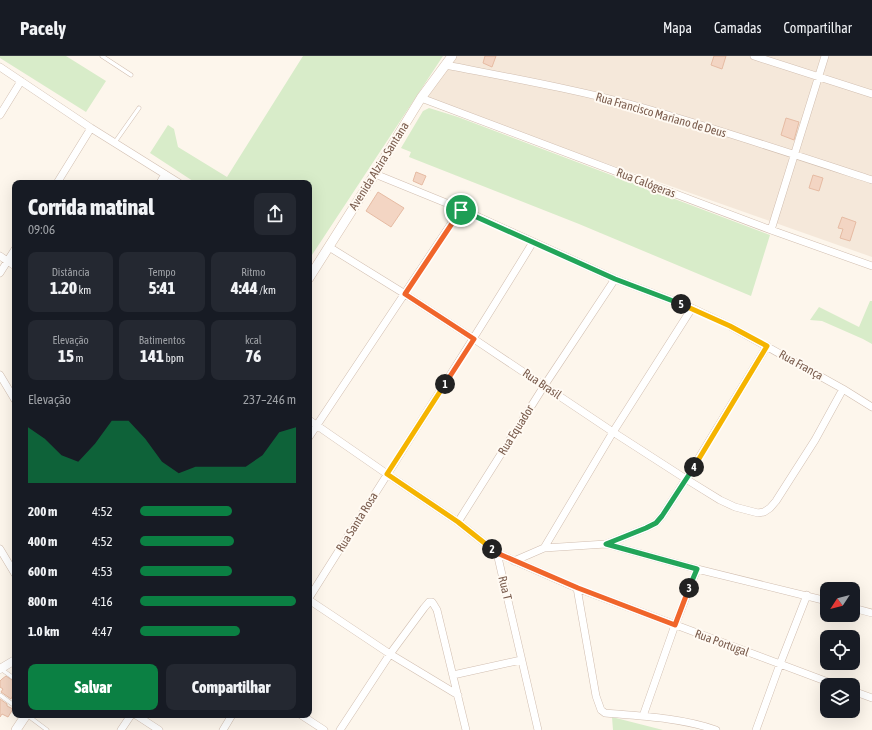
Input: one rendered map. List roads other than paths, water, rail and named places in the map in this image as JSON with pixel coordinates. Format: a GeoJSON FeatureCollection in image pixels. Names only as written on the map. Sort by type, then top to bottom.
{"type":"FeatureCollection","features":[{"type":"Feature","properties":{"kind":"main road","name":"Avenida Alzira Santana"},"geometry":{"type":"LineString","coordinates":[[312,271],[329,247],[421,98],[452,56]]}},
{"type":"Feature","properties":{"kind":"main road"},"geometry":{"type":"LineString","coordinates":[[16,730],[25,718]]}},
{"type":"Feature","properties":{"kind":"street"},"geometry":{"type":"LineString","coordinates":[[754,56],[872,94]]}},
{"type":"Feature","properties":{"kind":"street"},"geometry":{"type":"LineString","coordinates":[[771,230],[825,56]]}},
{"type":"Feature","properties":{"kind":"street","name":"Rua Francisco Mariano de Deus"},"geometry":{"type":"LineString","coordinates":[[446,65],[557,86],[643,108],[795,154],[872,180]]}},
{"type":"Feature","properties":{"kind":"street"},"geometry":{"type":"LineString","coordinates":[[0,67],[91,128],[174,180]]}},
{"type":"Feature","properties":{"kind":"street"},"geometry":{"type":"LineString","coordinates":[[0,115],[21,81]]}},
{"type":"Feature","properties":{"kind":"street","name":"Rua Calógeras"},"geometry":{"type":"LineString","coordinates":[[421,98],[771,230],[872,266]]}},
{"type":"Feature","properties":{"kind":"street"},"geometry":{"type":"LineString","coordinates":[[59,180],[91,128]]}},
{"type":"Feature","properties":{"kind":"street"},"geometry":{"type":"LineString","coordinates":[[162,180],[165,174]]}},
{"type":"Feature","properties":{"kind":"street","name":"Rua França"},"geometry":{"type":"LineString","coordinates":[[375,174],[461,210],[615,279],[692,308],[767,346],[843,388],[872,407]]}},
{"type":"Feature","properties":{"kind":"street"},"geometry":{"type":"LineString","coordinates":[[312,432],[461,210]]}},
{"type":"Feature","properties":{"kind":"street","name":"Rua Santa Rosa"},"geometry":{"type":"LineString","coordinates":[[312,594],[474,339],[533,242]]}},
{"type":"Feature","properties":{"kind":"street","name":"Rua Brasil"},"geometry":{"type":"LineString","coordinates":[[329,247],[405,294],[686,479],[720,500],[735,507],[758,513],[764,512],[770,508],[815,440],[843,388]]}},
{"type":"Feature","properties":{"kind":"street"},"geometry":{"type":"LineString","coordinates":[[0,273],[12,255]]}},
{"type":"Feature","properties":{"kind":"street"},"geometry":{"type":"LineString","coordinates":[[0,256],[12,264]]}},
{"type":"Feature","properties":{"kind":"street","name":"Rua Equador"},"geometry":{"type":"LineString","coordinates":[[458,522],[544,386],[615,279]]}},
{"type":"Feature","properties":{"kind":"street"},"geometry":{"type":"LineString","coordinates":[[544,548],[613,432],[692,308]]}},
{"type":"Feature","properties":{"kind":"street"},"geometry":{"type":"LineString","coordinates":[[514,560],[544,548],[606,544],[656,523],[686,479],[767,346]]}},
{"type":"Feature","properties":{"kind":"street"},"geometry":{"type":"LineString","coordinates":[[0,375],[12,395]]}},
{"type":"Feature","properties":{"kind":"street"},"geometry":{"type":"LineString","coordinates":[[312,422],[458,522],[497,553]]}},
{"type":"Feature","properties":{"kind":"street"},"geometry":{"type":"LineString","coordinates":[[606,544],[697,569],[820,599]]}},
{"type":"Feature","properties":{"kind":"street"},"geometry":{"type":"LineString","coordinates":[[0,548],[12,569]]}},
{"type":"Feature","properties":{"kind":"street","name":"Rua Portugal"},"geometry":{"type":"LineString","coordinates":[[497,553],[578,588],[820,679]]}},
{"type":"Feature","properties":{"kind":"street","name":"Rua T"},"geometry":{"type":"LineString","coordinates":[[497,553],[538,730]]}},
{"type":"Feature","properties":{"kind":"street"},"geometry":{"type":"LineString","coordinates":[[643,716],[675,625],[697,569]]}},
{"type":"Feature","properties":{"kind":"street"},"geometry":{"type":"LineString","coordinates":[[578,588],[596,696],[603,712],[698,724],[716,730]]}},
{"type":"Feature","properties":{"kind":"street"},"geometry":{"type":"LineString","coordinates":[[756,730],[807,595]]}},
{"type":"Feature","properties":{"kind":"street"},"geometry":{"type":"LineString","coordinates":[[312,601],[390,654],[458,695]]}},
{"type":"Feature","properties":{"kind":"street"},"geometry":{"type":"LineString","coordinates":[[340,730],[390,654],[429,602],[432,602],[437,610],[466,730]]}},
{"type":"Feature","properties":{"kind":"street"},"geometry":{"type":"LineString","coordinates":[[860,610],[872,613]]}},
{"type":"Feature","properties":{"kind":"street"},"geometry":{"type":"LineString","coordinates":[[453,675],[521,660]]}},
{"type":"Feature","properties":{"kind":"street"},"geometry":{"type":"LineString","coordinates":[[0,669],[12,662]]}},
{"type":"Feature","properties":{"kind":"street"},"geometry":{"type":"LineString","coordinates":[[860,694],[872,698]]}},
{"type":"Feature","properties":{"kind":"street"},"geometry":{"type":"LineString","coordinates":[[121,730],[129,718]]}},
{"type":"Feature","properties":{"kind":"street"},"geometry":{"type":"LineString","coordinates":[[141,718],[159,730]]}},
{"type":"Feature","properties":{"kind":"street"},"geometry":{"type":"LineString","coordinates":[[223,730],[230,718]]}},
{"type":"Feature","properties":{"kind":"street"},"geometry":{"type":"LineString","coordinates":[[306,718],[324,730]]}},
{"type":"Feature","properties":{"kind":"lane"},"geometry":{"type":"LineString","coordinates":[[102,56],[131,75]]}},
{"type":"Feature","properties":{"kind":"lane"},"geometry":{"type":"LineString","coordinates":[[115,142],[139,108]]}},
{"type":"Feature","properties":{"kind":"lane"},"geometry":{"type":"LineString","coordinates":[[0,669],[12,677]]}},
{"type":"Feature","properties":{"kind":"lane"},"geometry":{"type":"LineString","coordinates":[[0,695],[12,704]]}},
{"type":"Feature","properties":{"kind":"lane"},"geometry":{"type":"LineString","coordinates":[[31,718],[47,730]]}}]}
